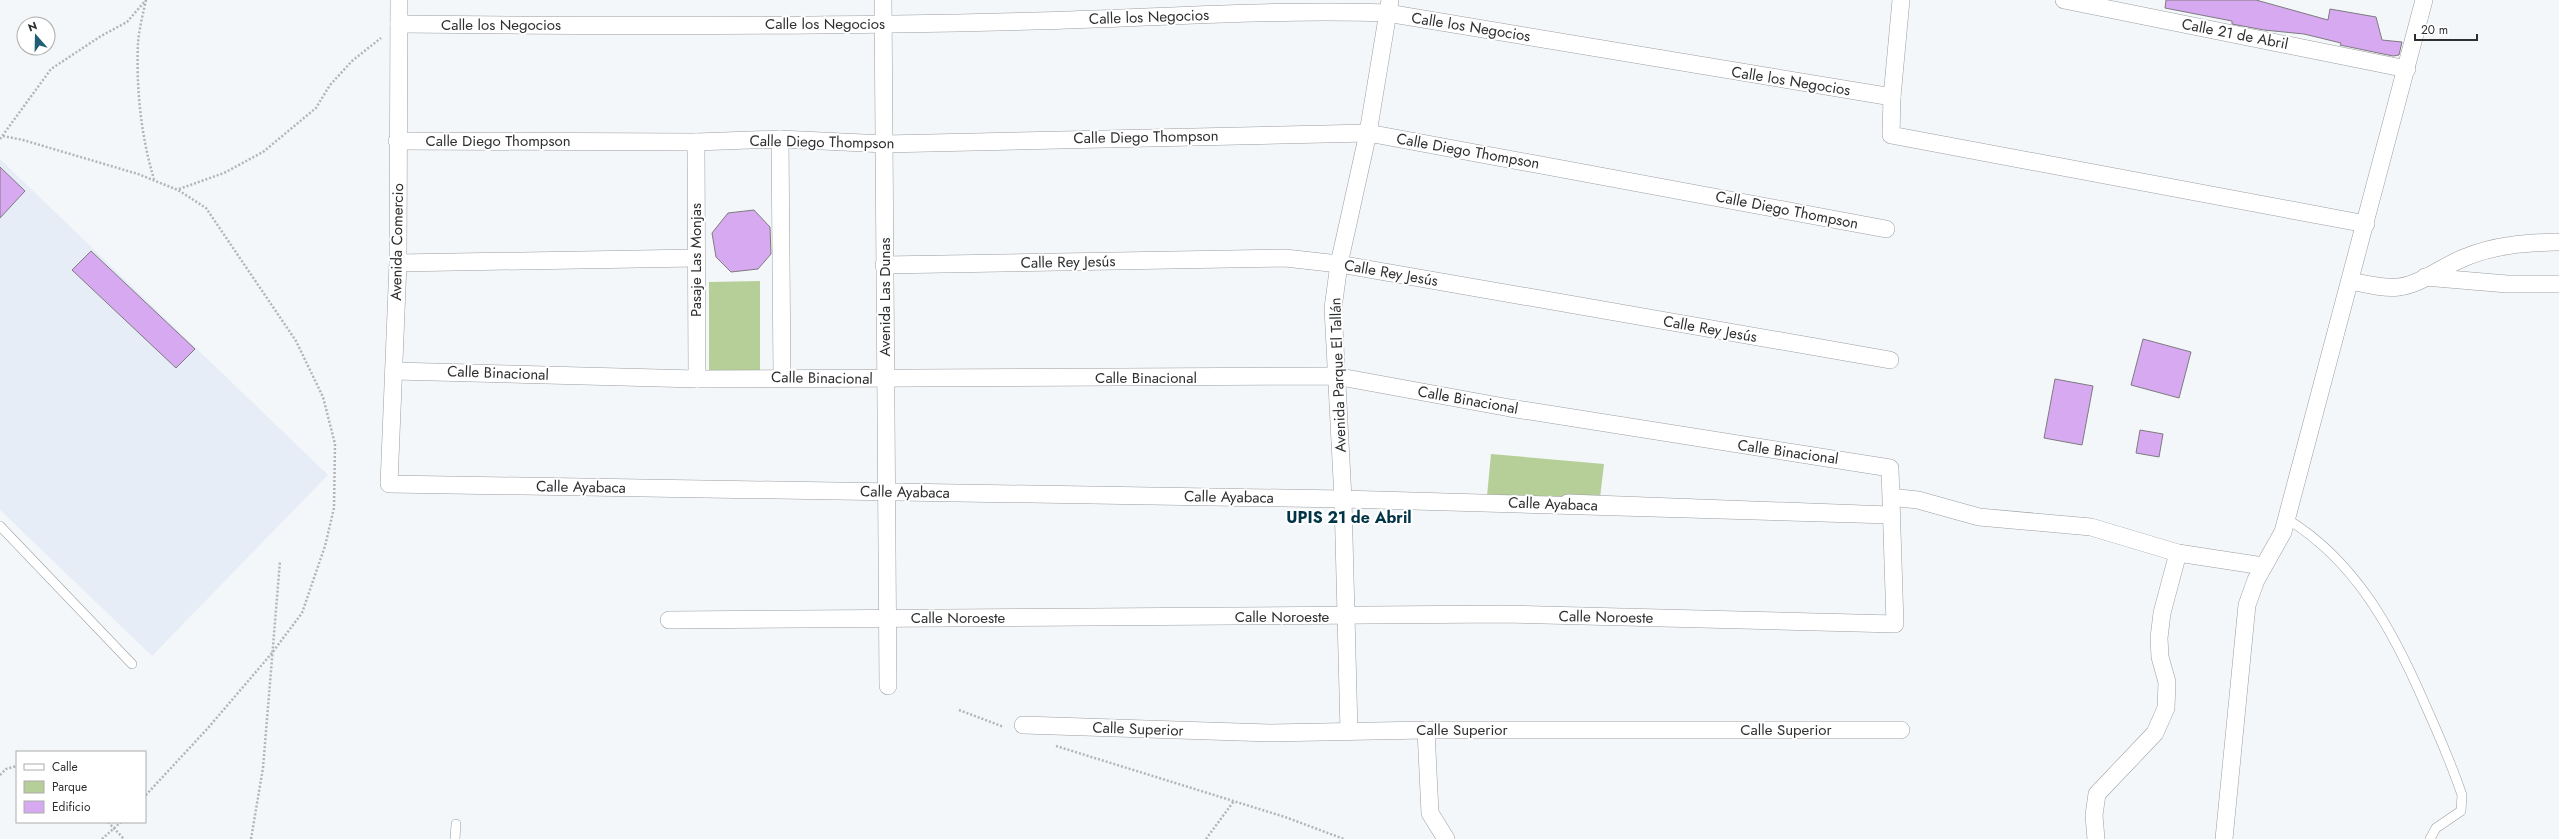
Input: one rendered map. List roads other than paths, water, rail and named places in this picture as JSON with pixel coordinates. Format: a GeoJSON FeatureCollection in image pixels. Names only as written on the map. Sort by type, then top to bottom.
{"type":"FeatureCollection","features":[{"type":"Feature","properties":{"kind":"street","name":"Avenida Comercio"},"geometry":{"type":"LineString","coordinates":[[389,484],[398,263],[397,141],[399,0]]}},
{"type":"Feature","properties":{"kind":"street","name":"Avenida Las Dunas"},"geometry":{"type":"LineString","coordinates":[[883,0],[888,686]]}},
{"type":"Feature","properties":{"kind":"street"},"geometry":{"type":"LineString","coordinates":[[1901,0],[1892,97],[1891,135],[2366,224]]}},
{"type":"Feature","properties":{"kind":"street","name":"Calle 21 de Abril"},"geometry":{"type":"LineString","coordinates":[[2064,0],[2407,69]]}},
{"type":"Feature","properties":{"kind":"street"},"geometry":{"type":"LineString","coordinates":[[2224,839],[2247,605],[2263,566],[2283,532],[2287,519],[2424,0]]}},
{"type":"Feature","properties":{"kind":"street","name":"Calle los Negocios"},"geometry":{"type":"LineString","coordinates":[[399,24],[884,24],[1035,21],[1388,7],[1892,97]]}},
{"type":"Feature","properties":{"kind":"street","name":"Avenida Parque El Tallán"},"geometry":{"type":"LineString","coordinates":[[1349,731],[1343,499],[1335,376],[1333,308],[1339,264],[1368,133],[1388,7]]}},
{"type":"Feature","properties":{"kind":"street","name":"Calle Diego Thompson"},"geometry":{"type":"LineString","coordinates":[[397,141],[696,142],[780,139],[885,144],[1368,133],[1886,229]]}},
{"type":"Feature","properties":{"kind":"street"},"geometry":{"type":"LineString","coordinates":[[780,139],[782,377]]}},
{"type":"Feature","properties":{"kind":"street","name":"Pasaje Las Monjas"},"geometry":{"type":"LineString","coordinates":[[696,142],[697,378]]}},
{"type":"Feature","properties":{"kind":"street"},"geometry":{"type":"LineString","coordinates":[[2350,281],[2385,287],[2399,287],[2412,284],[2466,256],[2496,247],[2515,244],[2556,242]]}},
{"type":"Feature","properties":{"kind":"street"},"geometry":{"type":"LineString","coordinates":[[398,263],[696,258]]}},
{"type":"Feature","properties":{"kind":"street","name":"Calle Rey Jesús"},"geometry":{"type":"LineString","coordinates":[[884,265],[1286,258],[1339,264],[1890,360]]}},
{"type":"Feature","properties":{"kind":"street"},"geometry":{"type":"LineString","coordinates":[[2424,277],[2507,284],[2559,284]]}},
{"type":"Feature","properties":{"kind":"street","name":"Calle Binacional"},"geometry":{"type":"LineString","coordinates":[[394,370],[697,378],[782,377],[885,379],[1335,376],[1510,408],[1890,468],[1890,515]]}},
{"type":"Feature","properties":{"kind":"street","name":"Calle Ayabaca"},"geometry":{"type":"LineString","coordinates":[[389,484],[1343,499],[1890,515]]}},
{"type":"Feature","properties":{"kind":"street"},"geometry":{"type":"LineString","coordinates":[[1898,498],[1918,500],[1979,517],[2091,527],[2178,553],[2263,566]]}},
{"type":"Feature","properties":{"kind":"street","name":"Calle Ayabaca"},"geometry":{"type":"LineString","coordinates":[[1568,503],[1890,515]]}},
{"type":"Feature","properties":{"kind":"street","name":"Calle Noroeste"},"geometry":{"type":"LineString","coordinates":[[669,620],[1346,617],[1504,614],[1895,624],[1890,515]]}},
{"type":"Feature","properties":{"kind":"street"},"geometry":{"type":"LineString","coordinates":[[2096,839],[2094,815],[2097,794],[2155,733],[2166,708],[2168,682],[2160,657],[2159,638],[2162,613],[2178,553]]}},
{"type":"Feature","properties":{"kind":"street","name":"Calle Superior"},"geometry":{"type":"LineString","coordinates":[[1015,727],[1270,733],[1426,730],[1901,730]]}},
{"type":"Feature","properties":{"kind":"street"},"geometry":{"type":"LineString","coordinates":[[1426,730],[1430,812],[1446,839]]}},
{"type":"Feature","properties":{"kind":"lane"},"geometry":{"type":"LineString","coordinates":[[2287,519],[2318,541],[2347,570],[2377,608],[2403,654],[2462,795],[2461,811],[2436,828],[2430,839]]}},
{"type":"Feature","properties":{"kind":"lane"},"geometry":{"type":"LineString","coordinates":[[0,526],[132,664]]}},
{"type":"Feature","properties":{"kind":"lane"},"geometry":{"type":"LineString","coordinates":[[455,839],[456,824]]}},
{"type":"Feature","properties":{"kind":"district","name":"UPIS 21 de Abril"},"geometry":{"type":"Point","coordinates":[1349,517]}}]}
